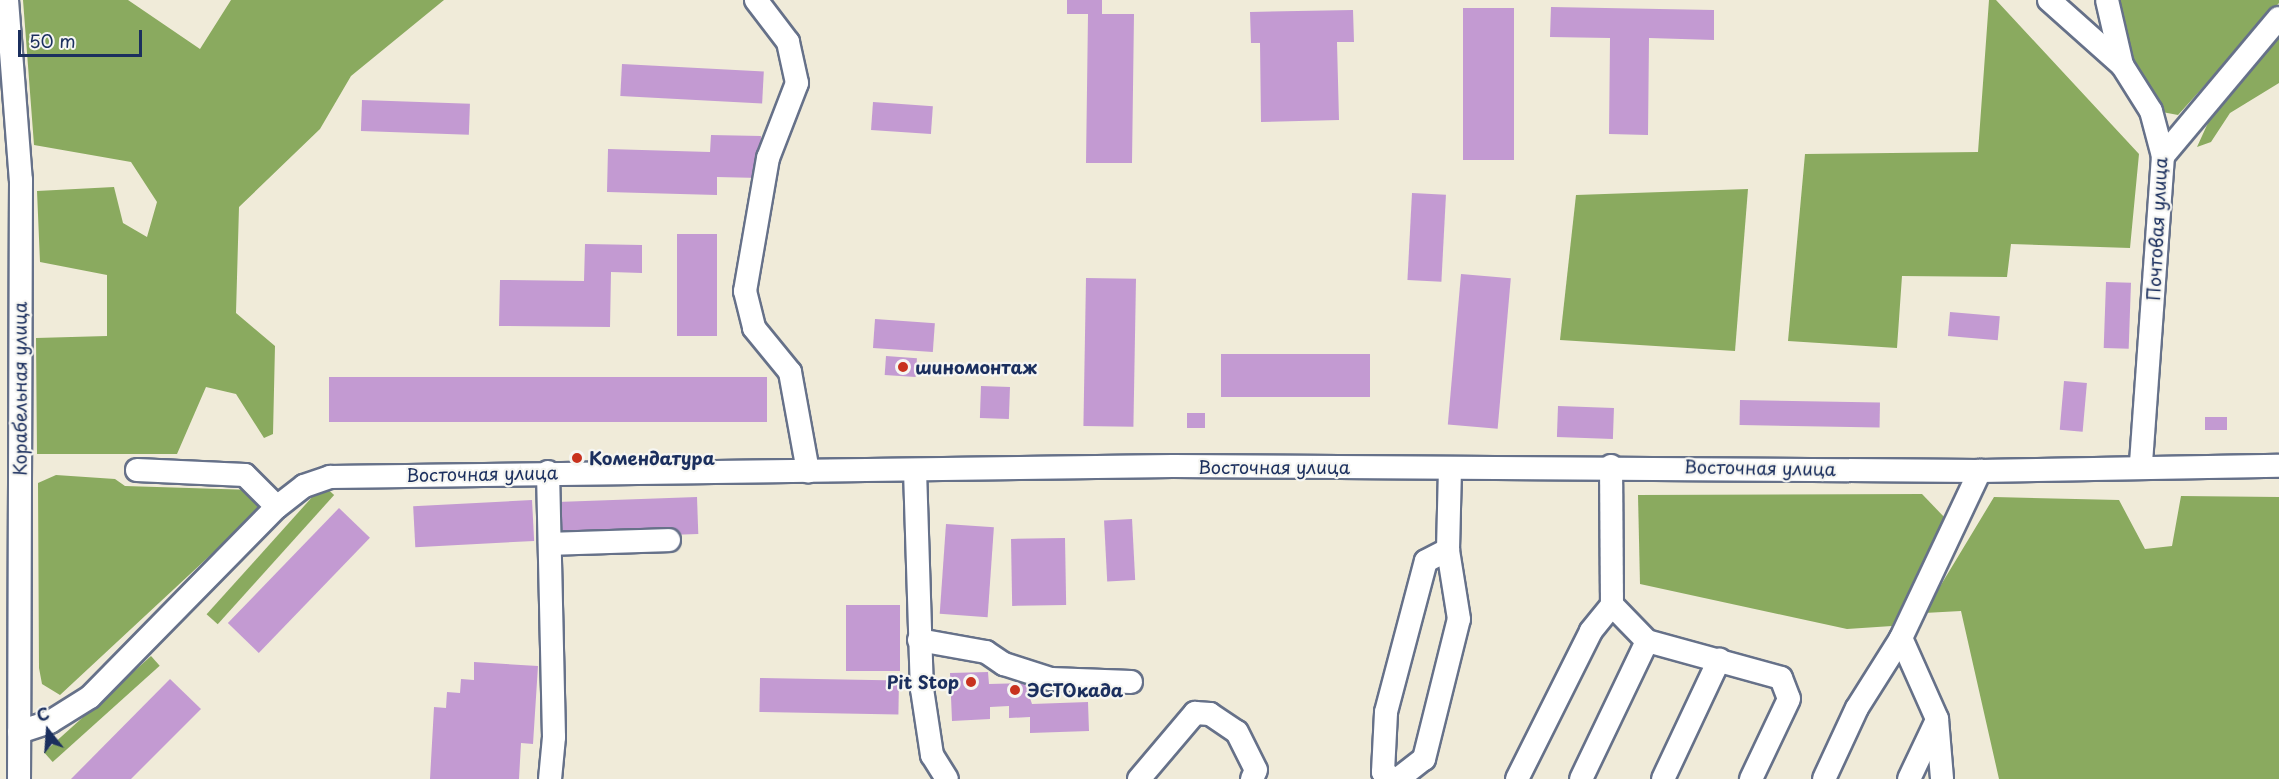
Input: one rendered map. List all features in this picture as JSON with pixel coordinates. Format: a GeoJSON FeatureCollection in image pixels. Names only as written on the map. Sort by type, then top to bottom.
{"type":"FeatureCollection","features":[{"type":"Feature","properties":{"kind":"street","name":"Корабельная улица"},"geometry":{"type":"LineString","coordinates":[[7,0],[16,84],[19,779]]}},
{"type":"Feature","properties":{"kind":"street"},"geometry":{"type":"LineString","coordinates":[[756,0],[788,42],[797,83],[768,158],[745,291],[754,327],[790,372],[808,471]]}},
{"type":"Feature","properties":{"kind":"street","name":"Почтовая улица"},"geometry":{"type":"LineString","coordinates":[[2049,0],[2122,65],[2151,111],[2163,156],[2141,465]]}},
{"type":"Feature","properties":{"kind":"street"},"geometry":{"type":"LineString","coordinates":[[2107,0],[2122,65]]}},
{"type":"Feature","properties":{"kind":"street"},"geometry":{"type":"LineString","coordinates":[[2163,156],[2279,18]]}},
{"type":"Feature","properties":{"kind":"street"},"geometry":{"type":"LineString","coordinates":[[0,36],[16,84]]}},
{"type":"Feature","properties":{"kind":"street","name":"Восточная улица"},"geometry":{"type":"LineString","coordinates":[[19,732],[50,722],[90,697],[277,507],[304,486],[330,477],[548,472],[1611,466],[1980,471],[2141,465],[2279,466]]}},
{"type":"Feature","properties":{"kind":"street"},"geometry":{"type":"LineString","coordinates":[[1518,779],[1591,631],[1612,605],[1611,466]]}},
{"type":"Feature","properties":{"kind":"street"},"geometry":{"type":"LineString","coordinates":[[1448,550],[1426,561],[1386,712],[1383,772],[1396,779],[1424,759],[1459,619],[1448,550],[1450,468]]}},
{"type":"Feature","properties":{"kind":"street"},"geometry":{"type":"LineString","coordinates":[[137,470],[245,475],[277,507]]}},
{"type":"Feature","properties":{"kind":"street"},"geometry":{"type":"LineString","coordinates":[[915,470],[919,640],[927,732],[947,779]]}},
{"type":"Feature","properties":{"kind":"street"},"geometry":{"type":"LineString","coordinates":[[1824,779],[1857,708],[1901,638],[1980,471]]}},
{"type":"Feature","properties":{"kind":"street"},"geometry":{"type":"LineString","coordinates":[[548,472],[554,737],[550,779]]}},
{"type":"Feature","properties":{"kind":"street"},"geometry":{"type":"LineString","coordinates":[[550,544],[669,540]]}},
{"type":"Feature","properties":{"kind":"street"},"geometry":{"type":"LineString","coordinates":[[1612,605],[1647,641],[1781,678],[1789,699],[1751,779]]}},
{"type":"Feature","properties":{"kind":"street"},"geometry":{"type":"LineString","coordinates":[[1901,638],[1938,719],[1942,779]]}},
{"type":"Feature","properties":{"kind":"street"},"geometry":{"type":"LineString","coordinates":[[919,640],[986,652],[1004,664],[1051,679],[1131,682]]}},
{"type":"Feature","properties":{"kind":"street"},"geometry":{"type":"LineString","coordinates":[[1581,779],[1647,641]]}},
{"type":"Feature","properties":{"kind":"street"},"geometry":{"type":"LineString","coordinates":[[1663,779],[1719,660]]}},
{"type":"Feature","properties":{"kind":"street"},"geometry":{"type":"LineString","coordinates":[[1139,779],[1195,713],[1210,714],[1237,732],[1256,770],[1252,779]]}},
{"type":"Feature","properties":{"kind":"street"},"geometry":{"type":"LineString","coordinates":[[1909,779],[1938,719]]}},
{"type":"Feature","properties":{"kind":"green space"},"geometry":{"type":"Polygon","coordinates":[[[23,0],[128,0],[200,49],[231,0],[444,0],[351,76],[320,129],[239,207],[236,313],[275,346],[273,434],[264,438],[236,394],[206,387],[177,454],[37,454],[36,338],[107,336],[107,275],[40,262],[37,191],[114,187],[123,223],[147,237],[157,202],[131,162],[34,145],[23,0]]]}},
{"type":"Feature","properties":{"kind":"green space"},"geometry":{"type":"Polygon","coordinates":[[[1989,0],[1996,0],[2139,154],[2130,248],[2011,244],[2007,277],[1902,276],[1897,348],[1788,341],[1805,154],[1978,152],[1989,0]]]}},
{"type":"Feature","properties":{"kind":"green space"},"geometry":{"type":"Polygon","coordinates":[[[2117,0],[2279,0],[2279,3],[2178,115],[2162,112],[2131,64],[2117,0]]]}},
{"type":"Feature","properties":{"kind":"green space"},"geometry":{"type":"Polygon","coordinates":[[[2279,38],[2279,83],[2230,113],[2211,142],[2197,147],[2212,114],[2279,38]]]}},
{"type":"Feature","properties":{"kind":"green space"},"geometry":{"type":"Polygon","coordinates":[[[1748,189],[1735,351],[1560,340],[1576,195],[1748,189]]]}},
{"type":"Feature","properties":{"kind":"green space"},"geometry":{"type":"Polygon","coordinates":[[[56,475],[115,479],[125,486],[253,490],[259,510],[60,695],[42,684],[39,668],[38,483],[56,475]]]}},
{"type":"Feature","properties":{"kind":"green space"},"geometry":{"type":"Polygon","coordinates":[[[323,485],[334,495],[218,624],[207,614],[323,485]]]}},
{"type":"Feature","properties":{"kind":"green space"},"geometry":{"type":"Polygon","coordinates":[[[1922,494],[1946,519],[1892,626],[1847,629],[1640,584],[1638,495],[1922,494]]]}},
{"type":"Feature","properties":{"kind":"green space"},"geometry":{"type":"Polygon","coordinates":[[[2181,496],[2279,497],[2279,779],[1999,779],[1961,611],[1924,613],[1994,497],[2119,500],[2145,549],[2172,546],[2181,496]]]}},
{"type":"Feature","properties":{"kind":"green space"},"geometry":{"type":"Polygon","coordinates":[[[151,656],[160,666],[53,762],[44,752],[151,656]]]}},
{"type":"Feature","properties":{"kind":"building"},"geometry":{"type":"Polygon","coordinates":[[[1067,0],[1102,0],[1102,14],[1134,14],[1132,163],[1086,163],[1088,14],[1067,14],[1067,0]]]}},
{"type":"Feature","properties":{"kind":"building"},"geometry":{"type":"Polygon","coordinates":[[[1551,7],[1714,10],[1714,40],[1649,38],[1648,135],[1609,134],[1610,38],[1550,37],[1551,7]]]}},
{"type":"Feature","properties":{"kind":"building"},"geometry":{"type":"Polygon","coordinates":[[[1463,8],[1514,8],[1514,160],[1463,160],[1463,8]]]}},
{"type":"Feature","properties":{"kind":"building"},"geometry":{"type":"Polygon","coordinates":[[[1353,10],[1354,42],[1337,42],[1339,120],[1261,122],[1260,43],[1251,43],[1250,12],[1353,10]]]}},
{"type":"Feature","properties":{"kind":"building"},"geometry":{"type":"Polygon","coordinates":[[[622,64],[764,71],[762,103],[620,96],[622,64]]]}},
{"type":"Feature","properties":{"kind":"building"},"geometry":{"type":"Polygon","coordinates":[[[362,100],[470,104],[469,135],[361,131],[362,100]]]}},
{"type":"Feature","properties":{"kind":"building"},"geometry":{"type":"Polygon","coordinates":[[[873,102],[933,106],[931,134],[871,130],[873,102]]]}},
{"type":"Feature","properties":{"kind":"building"},"geometry":{"type":"Polygon","coordinates":[[[711,135],[761,136],[760,178],[717,177],[717,195],[607,192],[608,149],[710,152],[711,135]]]}},
{"type":"Feature","properties":{"kind":"building"},"geometry":{"type":"Polygon","coordinates":[[[1412,193],[1446,195],[1441,282],[1407,280],[1412,193]]]}},
{"type":"Feature","properties":{"kind":"building"},"geometry":{"type":"Polygon","coordinates":[[[677,234],[717,234],[717,336],[677,336],[677,234]]]}},
{"type":"Feature","properties":{"kind":"building"},"geometry":{"type":"Polygon","coordinates":[[[585,244],[642,245],[642,273],[611,272],[610,327],[499,326],[500,280],[584,281],[585,244]]]}},
{"type":"Feature","properties":{"kind":"building"},"geometry":{"type":"Polygon","coordinates":[[[1461,274],[1511,278],[1498,429],[1448,424],[1461,274]]]}},
{"type":"Feature","properties":{"kind":"building"},"geometry":{"type":"Polygon","coordinates":[[[1086,278],[1136,279],[1133,427],[1083,426],[1086,278]]]}},
{"type":"Feature","properties":{"kind":"building"},"geometry":{"type":"Polygon","coordinates":[[[2106,282],[2131,283],[2129,349],[2104,348],[2106,282]]]}},
{"type":"Feature","properties":{"kind":"building"},"geometry":{"type":"Polygon","coordinates":[[[1950,312],[2000,316],[1998,340],[1948,336],[1950,312]]]}},
{"type":"Feature","properties":{"kind":"building"},"geometry":{"type":"Polygon","coordinates":[[[875,319],[935,323],[933,352],[873,348],[875,319]]]}},
{"type":"Feature","properties":{"kind":"building"},"geometry":{"type":"Polygon","coordinates":[[[1221,354],[1370,354],[1370,397],[1221,397],[1221,354]]]}},
{"type":"Feature","properties":{"kind":"building"},"geometry":{"type":"Polygon","coordinates":[[[886,356],[917,358],[916,377],[885,375],[886,356]]]}},
{"type":"Feature","properties":{"kind":"building"},"geometry":{"type":"Polygon","coordinates":[[[329,377],[767,377],[767,422],[329,422],[329,377]]]}},
{"type":"Feature","properties":{"kind":"building"},"geometry":{"type":"Polygon","coordinates":[[[2064,381],[2087,383],[2083,432],[2060,430],[2064,381]]]}},
{"type":"Feature","properties":{"kind":"building"},"geometry":{"type":"Polygon","coordinates":[[[981,386],[1010,387],[1009,419],[980,418],[981,386]]]}},
{"type":"Feature","properties":{"kind":"building"},"geometry":{"type":"Polygon","coordinates":[[[1740,400],[1880,402],[1880,427],[1740,425],[1740,400]]]}},
{"type":"Feature","properties":{"kind":"building"},"geometry":{"type":"Polygon","coordinates":[[[1558,406],[1614,408],[1613,439],[1557,437],[1558,406]]]}},
{"type":"Feature","properties":{"kind":"building"},"geometry":{"type":"Polygon","coordinates":[[[1187,413],[1205,413],[1205,428],[1187,428],[1187,413]]]}},
{"type":"Feature","properties":{"kind":"building"},"geometry":{"type":"Polygon","coordinates":[[[2205,417],[2227,417],[2227,430],[2205,430],[2205,417]]]}},
{"type":"Feature","properties":{"kind":"building"},"geometry":{"type":"Polygon","coordinates":[[[697,497],[698,534],[558,539],[557,502],[697,497]]]}},
{"type":"Feature","properties":{"kind":"building"},"geometry":{"type":"Polygon","coordinates":[[[532,500],[534,541],[415,547],[413,506],[532,500]]]}},
{"type":"Feature","properties":{"kind":"building"},"geometry":{"type":"Polygon","coordinates":[[[339,508],[370,538],[259,653],[228,623],[339,508]]]}},
{"type":"Feature","properties":{"kind":"building"},"geometry":{"type":"Polygon","coordinates":[[[1132,519],[1135,580],[1107,581],[1104,520],[1132,519]]]}},
{"type":"Feature","properties":{"kind":"building"},"geometry":{"type":"Polygon","coordinates":[[[946,524],[994,527],[988,617],[940,614],[946,524]]]}},
{"type":"Feature","properties":{"kind":"building"},"geometry":{"type":"Polygon","coordinates":[[[1065,538],[1066,605],[1012,606],[1011,539],[1065,538]]]}},
{"type":"Feature","properties":{"kind":"building"},"geometry":{"type":"Polygon","coordinates":[[[846,605],[900,605],[900,671],[846,671],[846,605]]]}},
{"type":"Feature","properties":{"kind":"building"},"geometry":{"type":"Polygon","coordinates":[[[474,662],[538,666],[533,744],[521,743],[519,779],[430,779],[434,707],[446,708],[447,692],[460,693],[461,679],[474,680],[474,662]]]}},
{"type":"Feature","properties":{"kind":"building"},"geometry":{"type":"Polygon","coordinates":[[[988,672],[989,684],[1025,683],[1032,704],[1088,702],[1089,731],[1030,733],[1030,717],[1009,718],[1009,706],[990,707],[990,719],[952,721],[950,673],[988,672]]]}},
{"type":"Feature","properties":{"kind":"building"},"geometry":{"type":"Polygon","coordinates":[[[760,678],[899,680],[898,714],[759,712],[760,678]]]}},
{"type":"Feature","properties":{"kind":"building"},"geometry":{"type":"Polygon","coordinates":[[[170,679],[201,709],[131,779],[71,779],[170,679]]]}},
{"type":"Feature","properties":{"kind":"place","name":"шиномонтаж"},"geometry":{"type":"Point","coordinates":[903,367]}},
{"type":"Feature","properties":{"kind":"place","name":"Комендатура"},"geometry":{"type":"Point","coordinates":[577,458]}},
{"type":"Feature","properties":{"kind":"place","name":"Pit Stop"},"geometry":{"type":"Point","coordinates":[971,682]}},
{"type":"Feature","properties":{"kind":"place","name":"ЭСТОкада"},"geometry":{"type":"Point","coordinates":[1015,690]}}]}
